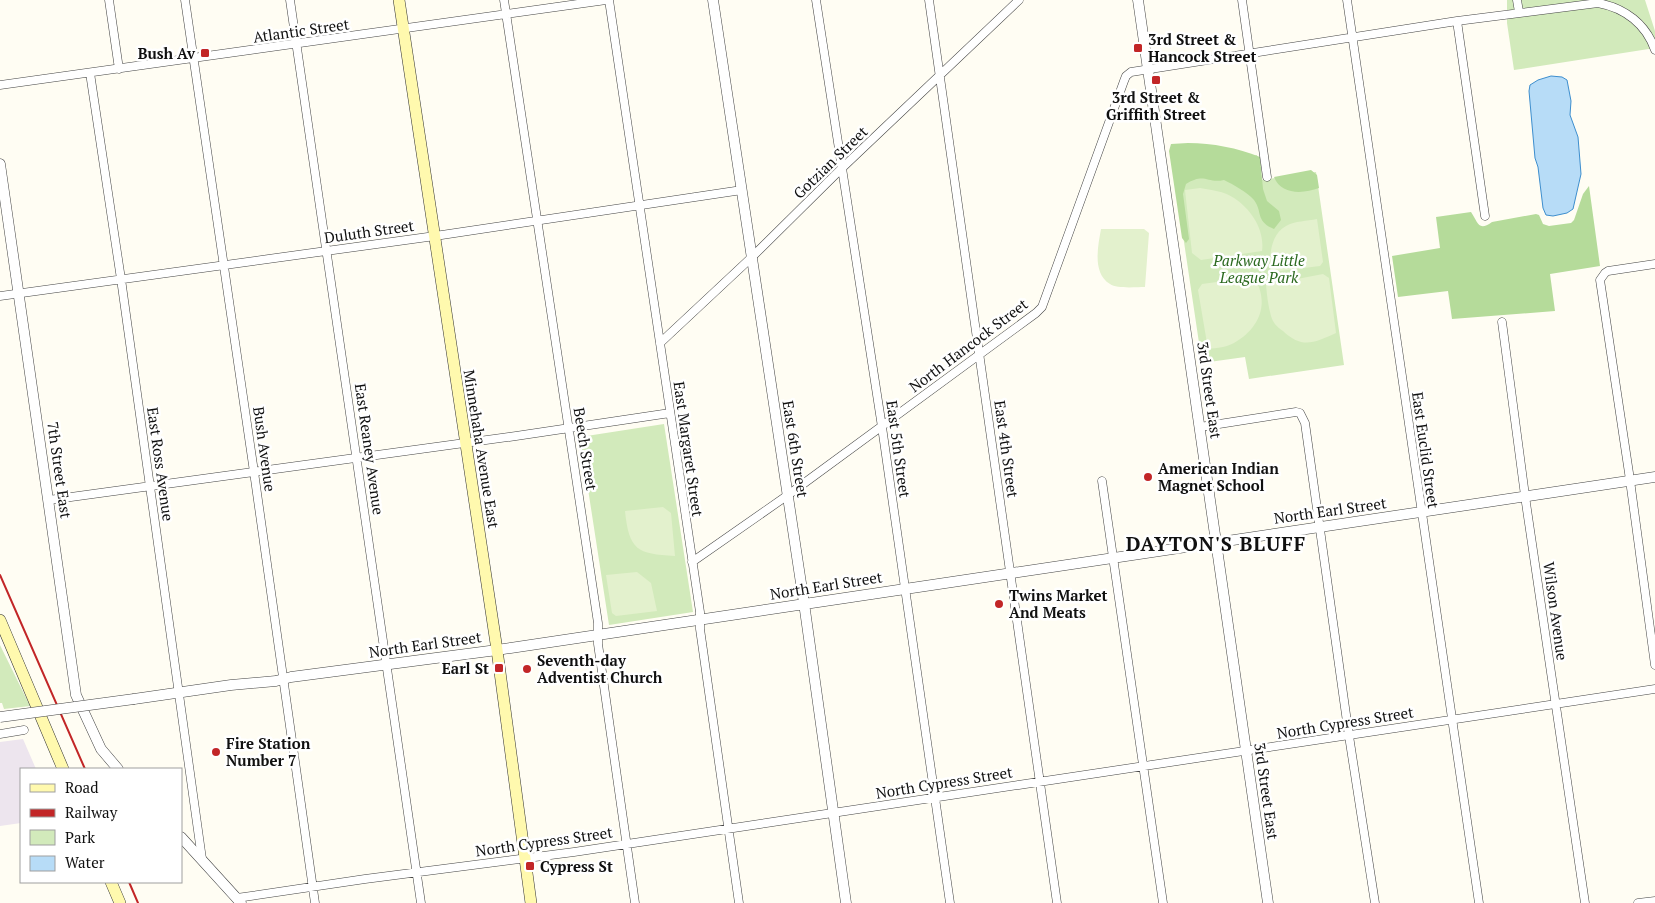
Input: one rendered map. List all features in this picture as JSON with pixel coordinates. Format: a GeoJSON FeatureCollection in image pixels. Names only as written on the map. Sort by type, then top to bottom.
{"type":"FeatureCollection","features":[{"type":"Feature","properties":{"kind":"main road","name":"Minnehaha Avenue East"},"geometry":{"type":"LineString","coordinates":[[399,0],[497,650],[531,903]]}},
{"type":"Feature","properties":{"kind":"main road"},"geometry":{"type":"LineString","coordinates":[[0,620],[63,768]]}},
{"type":"Feature","properties":{"kind":"main road"},"geometry":{"type":"LineString","coordinates":[[0,636],[34,702]]}},
{"type":"Feature","properties":{"kind":"main road"},"geometry":{"type":"LineString","coordinates":[[111,883],[120,903]]}},
{"type":"Feature","properties":{"kind":"street"},"geometry":{"type":"LineString","coordinates":[[109,0],[119,69]]}},
{"type":"Feature","properties":{"kind":"street","name":"Bush Avenue"},"geometry":{"type":"LineString","coordinates":[[185,0],[315,903]]}},
{"type":"Feature","properties":{"kind":"street","name":"East Reaney Avenue"},"geometry":{"type":"LineString","coordinates":[[290,0],[422,903]]}},
{"type":"Feature","properties":{"kind":"street","name":"Beech Street"},"geometry":{"type":"LineString","coordinates":[[504,0],[598,623],[597,634],[635,903]]}},
{"type":"Feature","properties":{"kind":"street","name":"Atlantic Street"},"geometry":{"type":"LineString","coordinates":[[0,85],[608,0]]}},
{"type":"Feature","properties":{"kind":"street","name":"East Margaret Street"},"geometry":{"type":"LineString","coordinates":[[608,0],[700,612],[700,629],[739,903]]}},
{"type":"Feature","properties":{"kind":"street","name":"East 6th Street"},"geometry":{"type":"LineString","coordinates":[[713,0],[804,603],[846,903]]}},
{"type":"Feature","properties":{"kind":"street","name":"East 5th Street"},"geometry":{"type":"LineString","coordinates":[[816,0],[882,427],[950,903]]}},
{"type":"Feature","properties":{"kind":"street","name":"East 4th Street"},"geometry":{"type":"LineString","coordinates":[[929,0],[1057,903]]}},
{"type":"Feature","properties":{"kind":"street","name":"Gotzian Street"},"geometry":{"type":"LineString","coordinates":[[660,343],[1019,0]]}},
{"type":"Feature","properties":{"kind":"street","name":"3rd Street East"},"geometry":{"type":"LineString","coordinates":[[1138,0],[1268,903]]}},
{"type":"Feature","properties":{"kind":"street"},"geometry":{"type":"LineString","coordinates":[[1242,0],[1267,177]]}},
{"type":"Feature","properties":{"kind":"street","name":"East Euclid Street"},"geometry":{"type":"LineString","coordinates":[[1347,0],[1479,903]]}},
{"type":"Feature","properties":{"kind":"street"},"geometry":{"type":"LineString","coordinates":[[1517,0],[1519,12]]}},
{"type":"Feature","properties":{"kind":"street"},"geometry":{"type":"LineString","coordinates":[[1547,0],[1548,10]]}},
{"type":"Feature","properties":{"kind":"street"},"geometry":{"type":"LineString","coordinates":[[1148,69],[1457,21],[1598,3],[1608,5],[1631,16],[1643,26],[1651,38],[1655,50]]}},
{"type":"Feature","properties":{"kind":"street"},"geometry":{"type":"LineString","coordinates":[[1457,21],[1485,216]]}},
{"type":"Feature","properties":{"kind":"street","name":"North Hancock Street"},"geometry":{"type":"LineString","coordinates":[[692,562],[788,496],[1042,307],[1126,76],[1131,72],[1148,69]]}},
{"type":"Feature","properties":{"kind":"street","name":"East Ross Avenue"},"geometry":{"type":"LineString","coordinates":[[90,73],[180,693],[202,859]]}},
{"type":"Feature","properties":{"kind":"street","name":"7th Street East"},"geometry":{"type":"LineString","coordinates":[[0,164],[2,189],[19,293],[76,695],[100,749],[117,768]]}},
{"type":"Feature","properties":{"kind":"street","name":"Duluth Street"},"geometry":{"type":"LineString","coordinates":[[0,296],[435,236],[742,190]]}},
{"type":"Feature","properties":{"kind":"street"},"geometry":{"type":"LineString","coordinates":[[1655,264],[1608,271],[1602,276],[1600,284],[1630,480],[1655,665]]}},
{"type":"Feature","properties":{"kind":"street","name":"Wilson Avenue"},"geometry":{"type":"LineString","coordinates":[[1502,322],[1525,497],[1585,903]]}},
{"type":"Feature","properties":{"kind":"street"},"geometry":{"type":"LineString","coordinates":[[1200,427],[1292,412],[1300,414],[1306,423],[1349,736],[1375,903]]}},
{"type":"Feature","properties":{"kind":"street"},"geometry":{"type":"LineString","coordinates":[[49,500],[670,413]]}},
{"type":"Feature","properties":{"kind":"street","name":"North Earl Street"},"geometry":{"type":"LineString","coordinates":[[0,717],[497,650],[1655,477]]}},
{"type":"Feature","properties":{"kind":"street"},"geometry":{"type":"LineString","coordinates":[[1102,481],[1163,903]]}},
{"type":"Feature","properties":{"kind":"street","name":"North Cypress Street"},"geometry":{"type":"LineString","coordinates":[[239,901],[312,887],[936,798],[1655,689]]}},
{"type":"Feature","properties":{"kind":"street"},"geometry":{"type":"LineString","coordinates":[[0,734],[24,730]]}},
{"type":"Feature","properties":{"kind":"street"},"geometry":{"type":"LineString","coordinates":[[182,838],[239,901]]}},
{"type":"Feature","properties":{"kind":"street"},"geometry":{"type":"LineString","coordinates":[[1638,903],[1655,900]]}},
{"type":"Feature","properties":{"kind":"shaded area"},"geometry":{"type":"Polygon","coordinates":[[[23,739],[36,768],[20,768],[20,823],[0,826],[0,742],[23,739]]]}},
{"type":"Feature","properties":{"kind":"green space"},"geometry":{"type":"Polygon","coordinates":[[[1507,0],[1645,0],[1655,31],[1655,48],[1514,70],[1507,23],[1507,0]]]}},
{"type":"Feature","properties":{"kind":"green space"},"geometry":{"type":"Polygon","coordinates":[[[1188,143],[1225,147],[1260,157],[1263,189],[1267,201],[1279,211],[1281,220],[1274,229],[1264,223],[1257,204],[1248,194],[1224,180],[1198,179],[1186,184],[1183,194],[1189,239],[1186,243],[1182,238],[1169,151],[1171,144],[1188,143]]]}},
{"type":"Feature","properties":{"kind":"green space","name":"Parkway Little League Park"},"geometry":{"type":"Polygon","coordinates":[[[1257,155],[1261,180],[1316,172],[1344,365],[1249,379],[1245,357],[1202,363],[1173,168],[1257,155]]]}},
{"type":"Feature","properties":{"kind":"green space"},"geometry":{"type":"Polygon","coordinates":[[[1311,170],[1317,175],[1319,188],[1306,191],[1293,192],[1287,190],[1277,183],[1274,177],[1311,170]]]}},
{"type":"Feature","properties":{"kind":"green space"},"geometry":{"type":"Polygon","coordinates":[[[1589,186],[1600,266],[1550,274],[1555,311],[1452,319],[1448,291],[1398,297],[1392,256],[1440,248],[1436,217],[1471,212],[1479,224],[1484,226],[1492,222],[1536,214],[1539,215],[1543,224],[1549,226],[1571,223],[1574,220],[1583,194],[1589,186]]]}},
{"type":"Feature","properties":{"kind":"green space"},"geometry":{"type":"Polygon","coordinates":[[[1200,188],[1226,194],[1246,208],[1259,228],[1262,251],[1201,260],[1192,253],[1185,190],[1200,188]]]}},
{"type":"Feature","properties":{"kind":"green space"},"geometry":{"type":"Polygon","coordinates":[[[1317,219],[1323,262],[1320,266],[1271,272],[1272,247],[1281,230],[1293,223],[1317,219]]]}},
{"type":"Feature","properties":{"kind":"green space"},"geometry":{"type":"Polygon","coordinates":[[[1101,229],[1144,229],[1149,233],[1145,287],[1117,287],[1104,279],[1098,266],[1101,229]]]}},
{"type":"Feature","properties":{"kind":"green space"},"geometry":{"type":"Polygon","coordinates":[[[1323,274],[1329,278],[1336,333],[1315,342],[1296,340],[1279,328],[1273,321],[1266,285],[1323,274]]]}},
{"type":"Feature","properties":{"kind":"green space"},"geometry":{"type":"Polygon","coordinates":[[[1254,277],[1259,287],[1262,305],[1256,322],[1243,337],[1234,343],[1208,349],[1198,290],[1202,284],[1254,277]]]}},
{"type":"Feature","properties":{"kind":"green space"},"geometry":{"type":"Polygon","coordinates":[[[664,424],[693,612],[609,625],[580,437],[664,424]]]}},
{"type":"Feature","properties":{"kind":"green space"},"geometry":{"type":"Polygon","coordinates":[[[663,507],[671,513],[675,556],[652,554],[644,551],[637,547],[629,534],[625,511],[663,507]]]}},
{"type":"Feature","properties":{"kind":"green space"},"geometry":{"type":"Polygon","coordinates":[[[637,572],[651,583],[657,611],[616,616],[612,613],[606,575],[637,572]]]}},
{"type":"Feature","properties":{"kind":"green space"},"geometry":{"type":"Polygon","coordinates":[[[0,645],[30,706],[4,709],[2,703],[0,703],[0,645]]]}},
{"type":"Feature","properties":{"kind":"water"},"geometry":{"type":"Polygon","coordinates":[[[1551,76],[1562,77],[1567,80],[1571,101],[1570,115],[1578,137],[1581,174],[1573,209],[1567,213],[1553,216],[1546,215],[1543,208],[1538,167],[1535,158],[1529,91],[1530,85],[1551,76]]]}},
{"type":"Feature","properties":{"kind":"railway"},"geometry":{"type":"LineString","coordinates":[[0,575],[85,768]]}},
{"type":"Feature","properties":{"kind":"railway"},"geometry":{"type":"LineString","coordinates":[[129,883],[138,903]]}},
{"type":"Feature","properties":{"kind":"place","name":"3rd Street & Hancock Street"},"geometry":{"type":"Point","coordinates":[1138,48]}},
{"type":"Feature","properties":{"kind":"place","name":"Bush Av"},"geometry":{"type":"Point","coordinates":[205,53]}},
{"type":"Feature","properties":{"kind":"place","name":"3rd Street & Griffith Street"},"geometry":{"type":"Point","coordinates":[1156,80]}},
{"type":"Feature","properties":{"kind":"place","name":"American Indian Magnet School"},"geometry":{"type":"Point","coordinates":[1148,477]}},
{"type":"Feature","properties":{"kind":"place","name":"Twins Market And Meats"},"geometry":{"type":"Point","coordinates":[999,604]}},
{"type":"Feature","properties":{"kind":"place","name":"Earl St"},"geometry":{"type":"Point","coordinates":[499,668]}},
{"type":"Feature","properties":{"kind":"place","name":"Seventh-day Adventist Church"},"geometry":{"type":"Point","coordinates":[527,669]}},
{"type":"Feature","properties":{"kind":"place","name":"Fire Station Number 7"},"geometry":{"type":"Point","coordinates":[216,752]}},
{"type":"Feature","properties":{"kind":"place","name":"Cypress St"},"geometry":{"type":"Point","coordinates":[530,866]}},
{"type":"Feature","properties":{"kind":"district","name":"DAYTON'S BLUFF"},"geometry":{"type":"Point","coordinates":[1216,543]}}]}
